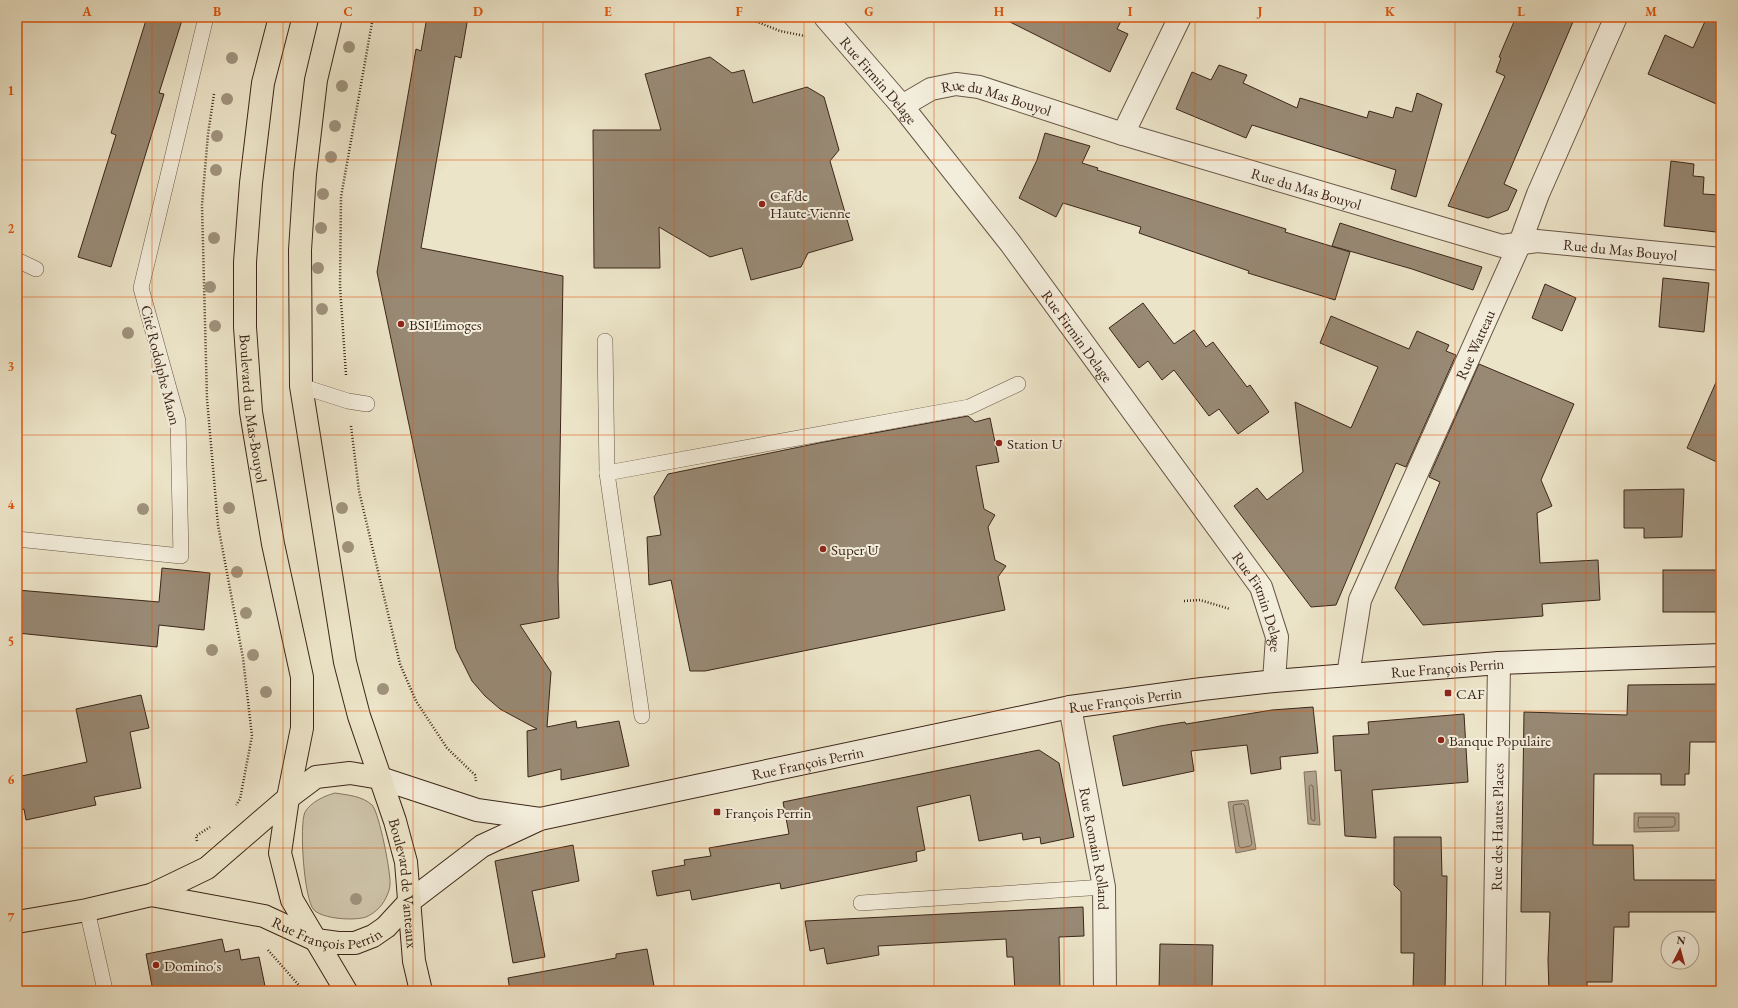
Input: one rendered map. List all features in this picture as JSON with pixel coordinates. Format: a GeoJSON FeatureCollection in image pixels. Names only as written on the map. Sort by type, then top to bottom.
{"type":"FeatureCollection","features":[{"type":"Feature","properties":{"kind":"main road","name":"Boulevard du Mas-Bouyol"},"geometry":{"type":"LineString","coordinates":[[280,17],[263,83],[259,113],[245,262],[245,327],[251,412],[273,544],[302,677],[302,728],[288,798]]}},
{"type":"Feature","properties":{"kind":"main road"},"geometry":{"type":"LineString","coordinates":[[331,17],[316,80],[305,174],[300,250],[301,386],[345,662],[359,716],[380,778]]}},
{"type":"Feature","properties":{"kind":"main road","name":"Rue François Perrin"},"geometry":{"type":"LineString","coordinates":[[17,922],[88,910],[151,895],[207,868],[288,798],[316,777],[350,773],[380,778]]}},
{"type":"Feature","properties":{"kind":"main road","name":"Boulevard de Vanteaux"},"geometry":{"type":"LineString","coordinates":[[380,778],[395,821],[406,862],[414,961],[421,991]]}},
{"type":"Feature","properties":{"kind":"main road"},"geometry":{"type":"LineString","coordinates":[[288,798],[280,853],[292,900],[346,991]]}},
{"type":"Feature","properties":{"kind":"main road","name":"Rue François Perrin"},"geometry":{"type":"LineString","coordinates":[[151,895],[264,916],[316,940],[338,943],[355,942],[373,936],[386,927],[410,900]]}},
{"type":"Feature","properties":{"kind":"street"},"geometry":{"type":"LineString","coordinates":[[1123,134],[1180,17]]}},
{"type":"Feature","properties":{"kind":"street","name":"Rue Watteau"},"geometry":{"type":"LineString","coordinates":[[1348,675],[1360,600],[1520,243],[1538,194],[1616,17]]}},
{"type":"Feature","properties":{"kind":"street","name":"Rue Firmin Delage"},"geometry":{"type":"LineString","coordinates":[[832,25],[902,106],[1011,244],[1261,587],[1277,637],[1274,681]]}},
{"type":"Feature","properties":{"kind":"street","name":"Rue du Mas Bouyol"},"geometry":{"type":"LineString","coordinates":[[902,106],[931,89],[956,84],[979,87],[1123,134],[1502,246],[1537,241],[1557,242],[1721,259]]}},
{"type":"Feature","properties":{"kind":"street","name":"Rue François Perrin"},"geometry":{"type":"LineString","coordinates":[[410,900],[482,846],[540,819],[1070,707],[1274,681],[1348,675],[1499,663],[1721,655]]}},
{"type":"Feature","properties":{"kind":"street","name":"Rue des Hautes Places"},"geometry":{"type":"LineString","coordinates":[[1494,991],[1499,663]]}},
{"type":"Feature","properties":{"kind":"street","name":"Rue Romain Rolland"},"geometry":{"type":"LineString","coordinates":[[1070,707],[1104,887],[1105,991]]}},
{"type":"Feature","properties":{"kind":"street","name":"Rue François Perrin"},"geometry":{"type":"LineString","coordinates":[[380,778],[477,810],[540,819]]}},
{"type":"Feature","properties":{"kind":"lane","name":"Cité Rodolphe Maon"},"geometry":{"type":"LineString","coordinates":[[17,539],[181,556],[178,421],[141,288],[206,17]]}},
{"type":"Feature","properties":{"kind":"lane"},"geometry":{"type":"LineString","coordinates":[[17,260],[36,269]]}},
{"type":"Feature","properties":{"kind":"lane"},"geometry":{"type":"LineString","coordinates":[[605,340],[607,473],[642,716]]}},
{"type":"Feature","properties":{"kind":"lane"},"geometry":{"type":"LineString","coordinates":[[607,473],[969,407],[1018,384]]}},
{"type":"Feature","properties":{"kind":"lane"},"geometry":{"type":"LineString","coordinates":[[301,386],[348,401],[367,404]]}},
{"type":"Feature","properties":{"kind":"lane"},"geometry":{"type":"LineString","coordinates":[[860,903],[1104,887]]}},
{"type":"Feature","properties":{"kind":"lane"},"geometry":{"type":"LineString","coordinates":[[88,910],[105,990]]}},
{"type":"Feature","properties":{"kind":"path"},"geometry":{"type":"LineString","coordinates":[[745,17],[780,31],[810,37],[832,25]]}},
{"type":"Feature","properties":{"kind":"path"},"geometry":{"type":"LineString","coordinates":[[215,89],[208,134],[202,205],[207,399],[218,525],[243,658],[252,736],[240,799],[231,811]]}},
{"type":"Feature","properties":{"kind":"path"},"geometry":{"type":"LineString","coordinates":[[1184,601],[1200,600],[1230,609]]}},
{"type":"Feature","properties":{"kind":"path"},"geometry":{"type":"LineString","coordinates":[[196,836],[214,824]]}},
{"type":"Feature","properties":{"kind":"path"},"geometry":{"type":"LineString","coordinates":[[266,947],[304,991]]}},
{"type":"Feature","properties":{"kind":"shaded area"},"geometry":{"type":"Polygon","coordinates":[[[335,793],[350,795],[372,805],[378,819],[384,843],[389,868],[389,891],[380,907],[366,917],[347,919],[331,917],[318,913],[314,910],[310,903],[305,878],[302,831],[303,820],[305,812],[311,805],[318,800],[335,793]]]}},
{"type":"Feature","properties":{"kind":"water"},"geometry":{"type":"Polygon","coordinates":[[[1316,771],[1320,825],[1308,824],[1304,772],[1316,771]]]}},
{"type":"Feature","properties":{"kind":"water"},"geometry":{"type":"Polygon","coordinates":[[[1248,800],[1256,849],[1236,853],[1228,802],[1248,800]]]}},
{"type":"Feature","properties":{"kind":"water"},"geometry":{"type":"Polygon","coordinates":[[[1634,813],[1679,813],[1679,831],[1634,832],[1634,813]]]}},
{"type":"Feature","properties":{"kind":"building"},"geometry":{"type":"Polygon","coordinates":[[[147,17],[183,17],[159,93],[164,94],[111,267],[78,257],[116,135],[111,133],[147,17]]]}},
{"type":"Feature","properties":{"kind":"building"},"geometry":{"type":"Polygon","coordinates":[[[427,17],[468,17],[461,58],[455,56],[421,248],[563,276],[558,579],[559,618],[520,625],[551,672],[547,727],[576,721],[577,728],[619,721],[629,766],[561,780],[561,769],[528,777],[527,731],[537,729],[500,709],[485,696],[472,681],[456,649],[377,272],[416,49],[421,51],[427,17]]]}},
{"type":"Feature","properties":{"kind":"building"},"geometry":{"type":"Polygon","coordinates":[[[1000,17],[1123,17],[1117,29],[1128,34],[1110,72],[1000,17]]]}},
{"type":"Feature","properties":{"kind":"building"},"geometry":{"type":"Polygon","coordinates":[[[1516,17],[1575,17],[1504,184],[1517,190],[1508,210],[1488,218],[1448,206],[1505,76],[1496,72],[1501,58],[1499,57],[1516,17]]]}},
{"type":"Feature","properties":{"kind":"building"},"geometry":{"type":"Polygon","coordinates":[[[1707,17],[1721,17],[1721,106],[1648,74],[1665,35],[1693,48],[1707,17]]]}},
{"type":"Feature","properties":{"kind":"building","name":"Caf de Haute-Vienne"},"geometry":{"type":"Polygon","coordinates":[[[710,57],[732,73],[744,70],[753,103],[807,87],[824,97],[839,150],[830,161],[853,240],[808,253],[801,267],[751,280],[742,248],[710,257],[659,227],[660,268],[594,268],[593,130],[661,130],[645,74],[710,57]]]}},
{"type":"Feature","properties":{"kind":"building"},"geometry":{"type":"Polygon","coordinates":[[[1219,65],[1247,75],[1243,83],[1297,108],[1300,98],[1367,118],[1369,111],[1393,118],[1396,107],[1412,112],[1417,93],[1442,104],[1416,197],[1391,189],[1396,170],[1252,125],[1246,138],[1176,109],[1192,72],[1211,80],[1219,65]]]}},
{"type":"Feature","properties":{"kind":"building"},"geometry":{"type":"Polygon","coordinates":[[[1045,133],[1090,146],[1082,163],[1098,168],[1097,170],[1286,229],[1285,232],[1350,252],[1335,300],[1248,273],[1249,271],[1139,233],[1141,227],[1063,203],[1056,217],[1019,198],[1037,160],[1045,133]]]}},
{"type":"Feature","properties":{"kind":"building"},"geometry":{"type":"Polygon","coordinates":[[[1671,161],[1694,164],[1693,176],[1704,177],[1703,194],[1719,195],[1716,232],[1664,226],[1671,161]]]}},
{"type":"Feature","properties":{"kind":"building"},"geometry":{"type":"Polygon","coordinates":[[[1340,223],[1482,267],[1473,290],[1412,269],[1332,246],[1340,223]]]}},
{"type":"Feature","properties":{"kind":"building"},"geometry":{"type":"Polygon","coordinates":[[[1663,278],[1709,283],[1704,332],[1659,327],[1663,278]]]}},
{"type":"Feature","properties":{"kind":"building"},"geometry":{"type":"Polygon","coordinates":[[[1545,284],[1576,298],[1562,331],[1532,318],[1545,284]]]}},
{"type":"Feature","properties":{"kind":"building"},"geometry":{"type":"Polygon","coordinates":[[[1143,303],[1174,344],[1194,330],[1206,347],[1213,342],[1247,387],[1250,385],[1269,412],[1238,434],[1219,409],[1209,416],[1174,370],[1162,380],[1148,361],[1139,368],[1109,328],[1143,303]]]}},
{"type":"Feature","properties":{"kind":"building"},"geometry":{"type":"Polygon","coordinates":[[[1331,316],[1409,349],[1417,331],[1449,345],[1446,351],[1456,355],[1406,467],[1396,463],[1336,605],[1311,607],[1234,506],[1257,488],[1267,500],[1303,472],[1295,402],[1351,428],[1378,367],[1320,343],[1331,316]]]}},
{"type":"Feature","properties":{"kind":"building"},"geometry":{"type":"Polygon","coordinates":[[[1479,364],[1574,404],[1541,480],[1552,506],[1537,513],[1540,563],[1598,560],[1600,600],[1542,604],[1543,616],[1423,625],[1395,588],[1440,482],[1429,477],[1479,364]]]}},
{"type":"Feature","properties":{"kind":"building"},"geometry":{"type":"Polygon","coordinates":[[[1721,371],[1721,464],[1687,448],[1721,371]]]}},
{"type":"Feature","properties":{"kind":"building"},"geometry":{"type":"Polygon","coordinates":[[[968,416],[975,422],[990,418],[999,462],[976,466],[984,509],[995,515],[988,527],[995,560],[1006,566],[998,577],[1005,610],[705,671],[690,671],[671,580],[649,585],[647,537],[661,535],[654,497],[668,474],[824,442],[968,416]]]}},
{"type":"Feature","properties":{"kind":"building"},"geometry":{"type":"Polygon","coordinates":[[[1684,489],[1682,537],[1644,538],[1644,528],[1624,528],[1624,490],[1684,489]]]}},
{"type":"Feature","properties":{"kind":"building"},"geometry":{"type":"Polygon","coordinates":[[[162,568],[210,573],[204,630],[159,625],[157,647],[17,633],[17,590],[159,602],[162,568]]]}},
{"type":"Feature","properties":{"kind":"building"},"geometry":{"type":"Polygon","coordinates":[[[1663,570],[1721,570],[1721,612],[1663,612],[1663,570]]]}},
{"type":"Feature","properties":{"kind":"building"},"geometry":{"type":"Polygon","coordinates":[[[1721,684],[1721,742],[1690,742],[1689,774],[1685,774],[1685,785],[1661,785],[1661,774],[1594,774],[1593,845],[1633,845],[1634,880],[1721,880],[1721,912],[1629,912],[1629,927],[1614,927],[1612,982],[1587,982],[1587,991],[1549,991],[1548,960],[1550,912],[1521,912],[1524,712],[1627,715],[1628,685],[1721,684]]]}},
{"type":"Feature","properties":{"kind":"building"},"geometry":{"type":"Polygon","coordinates":[[[141,695],[149,728],[130,732],[141,788],[94,797],[96,805],[26,820],[24,809],[17,811],[17,777],[87,762],[76,709],[141,695]]]}},
{"type":"Feature","properties":{"kind":"building"},"geometry":{"type":"Polygon","coordinates":[[[1313,707],[1318,753],[1280,757],[1281,769],[1251,774],[1247,745],[1191,751],[1194,771],[1123,786],[1113,736],[1185,722],[1186,724],[1272,710],[1313,707]]]}},
{"type":"Feature","properties":{"kind":"building"},"geometry":{"type":"Polygon","coordinates":[[[1464,714],[1468,782],[1372,790],[1376,838],[1345,836],[1341,770],[1335,771],[1333,736],[1369,734],[1368,722],[1464,714]]]}},
{"type":"Feature","properties":{"kind":"building"},"geometry":{"type":"Polygon","coordinates":[[[1039,750],[1059,763],[1074,837],[1041,844],[1040,837],[1023,840],[1022,833],[979,841],[970,795],[917,807],[925,850],[916,852],[917,861],[781,889],[780,883],[692,900],[690,890],[657,896],[652,871],[685,865],[684,860],[711,856],[709,848],[789,834],[783,802],[1039,750]]]}},
{"type":"Feature","properties":{"kind":"building"},"geometry":{"type":"Polygon","coordinates":[[[1394,837],[1441,837],[1442,876],[1447,876],[1445,990],[1413,990],[1414,953],[1401,953],[1401,892],[1394,885],[1394,837]]]}},
{"type":"Feature","properties":{"kind":"building"},"geometry":{"type":"Polygon","coordinates":[[[573,845],[579,881],[532,891],[545,957],[513,963],[495,861],[573,845]]]}},
{"type":"Feature","properties":{"kind":"building"},"geometry":{"type":"Polygon","coordinates":[[[1083,907],[1084,936],[1059,937],[1060,991],[1015,991],[1013,957],[1007,957],[1006,939],[878,946],[879,955],[827,964],[824,948],[810,951],[805,921],[1083,907]]]}},
{"type":"Feature","properties":{"kind":"building"},"geometry":{"type":"Polygon","coordinates":[[[222,939],[225,952],[239,949],[241,960],[259,957],[266,991],[153,991],[146,954],[222,939]]]}},
{"type":"Feature","properties":{"kind":"building"},"geometry":{"type":"Polygon","coordinates":[[[1160,944],[1213,945],[1212,991],[1159,991],[1160,944]]]}},
{"type":"Feature","properties":{"kind":"building"},"geometry":{"type":"Polygon","coordinates":[[[647,949],[655,991],[510,991],[508,978],[616,958],[616,954],[647,949]]]}},
{"type":"Feature","properties":{"kind":"place","name":"Caf de Haute-Vienne"},"geometry":{"type":"Point","coordinates":[762,204]}},
{"type":"Feature","properties":{"kind":"place","name":"BSI Limoges"},"geometry":{"type":"Point","coordinates":[401,324]}},
{"type":"Feature","properties":{"kind":"place","name":"Station U"},"geometry":{"type":"Point","coordinates":[999,443]}},
{"type":"Feature","properties":{"kind":"place","name":"Super U"},"geometry":{"type":"Point","coordinates":[823,549]}},
{"type":"Feature","properties":{"kind":"place","name":"CAF"},"geometry":{"type":"Point","coordinates":[1448,693]}},
{"type":"Feature","properties":{"kind":"place","name":"Banque Populaire"},"geometry":{"type":"Point","coordinates":[1441,740]}},
{"type":"Feature","properties":{"kind":"place","name":"François Perrin"},"geometry":{"type":"Point","coordinates":[717,812]}},
{"type":"Feature","properties":{"kind":"place","name":"Domino's"},"geometry":{"type":"Point","coordinates":[156,965]}}]}
